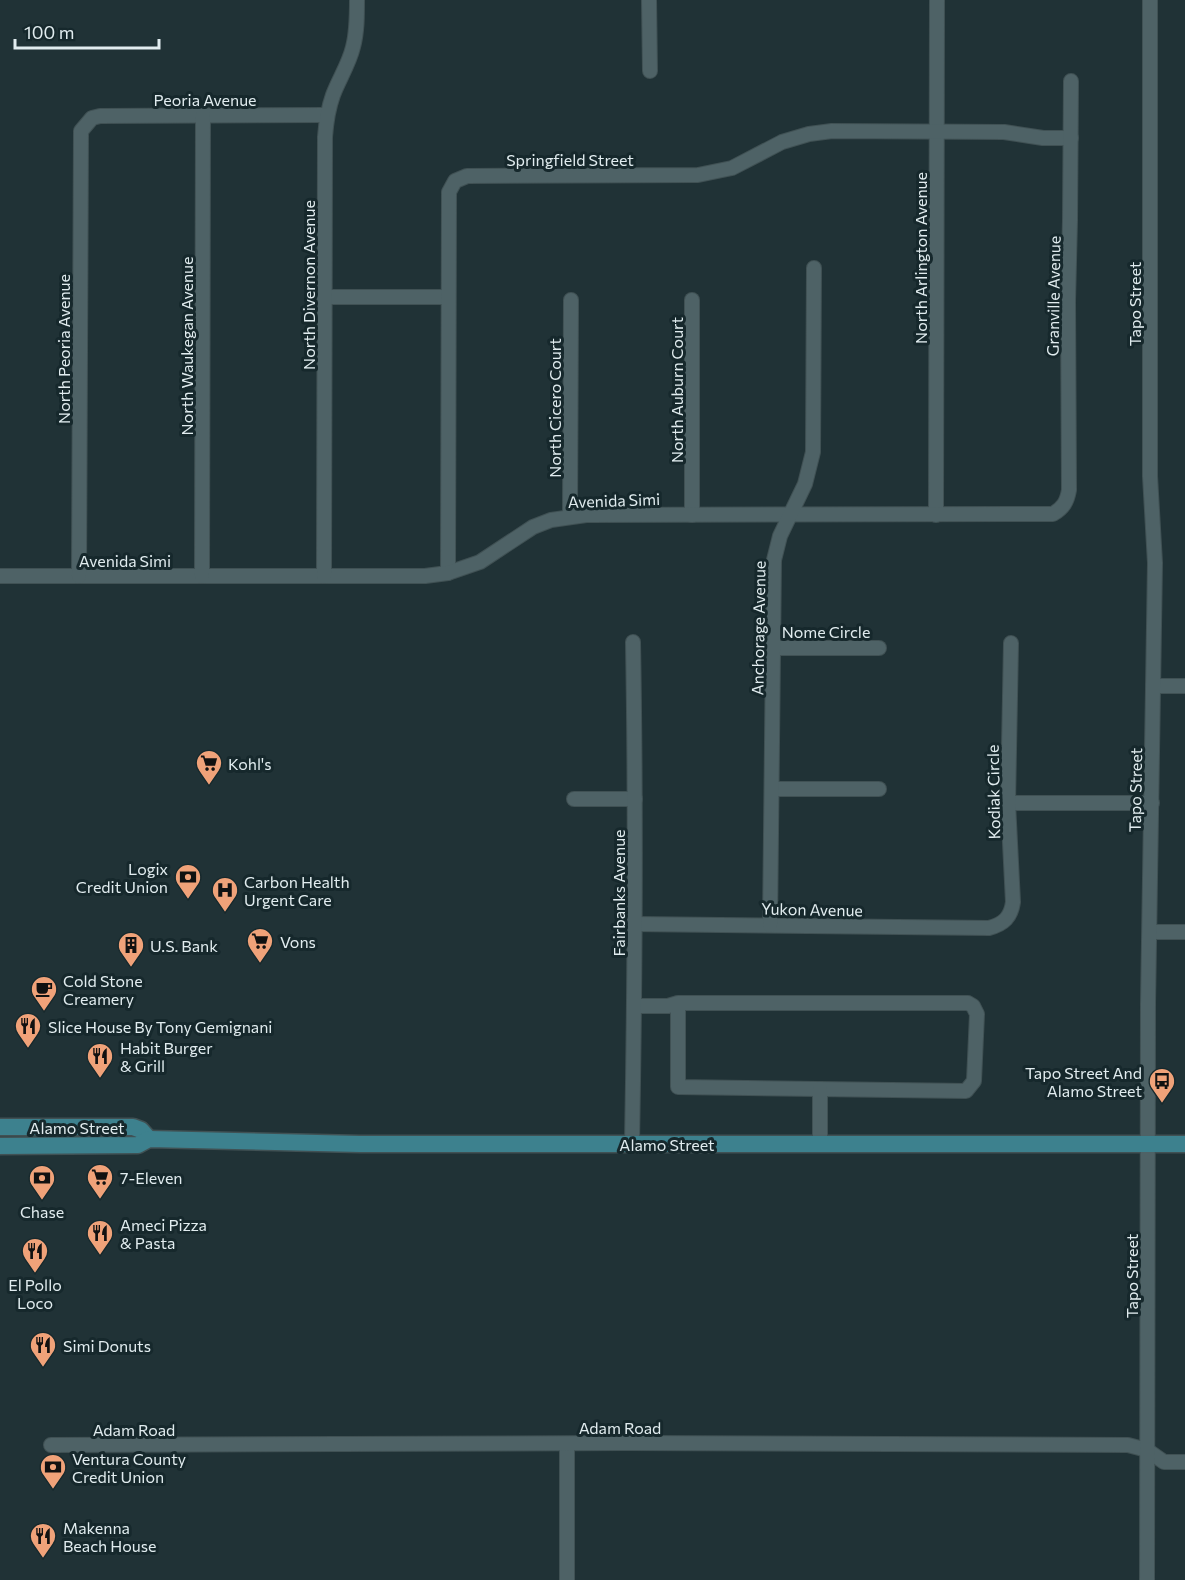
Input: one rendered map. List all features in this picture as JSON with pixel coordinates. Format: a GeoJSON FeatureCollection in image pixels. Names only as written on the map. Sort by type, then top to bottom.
{"type":"FeatureCollection","features":[{"type":"Feature","properties":{"kind":"main road","name":"Alamo Street"},"geometry":{"type":"LineString","coordinates":[[0,1127],[133,1127],[141,1130],[149,1139]]}},
{"type":"Feature","properties":{"kind":"main road","name":"Alamo Street"},"geometry":{"type":"LineString","coordinates":[[0,1146],[138,1145],[149,1139],[360,1144],[1185,1144]]}},
{"type":"Feature","properties":{"kind":"street","name":"North Divernon Avenue"},"geometry":{"type":"LineString","coordinates":[[324,576],[325,137],[327,115],[333,95],[348,64],[354,45],[357,0]]}},
{"type":"Feature","properties":{"kind":"street"},"geometry":{"type":"LineString","coordinates":[[649,0],[650,70]]}},
{"type":"Feature","properties":{"kind":"street","name":"North Arlington Avenue"},"geometry":{"type":"LineString","coordinates":[[936,515],[937,0]]}},
{"type":"Feature","properties":{"kind":"street","name":"Tapo Street"},"geometry":{"type":"LineString","coordinates":[[1147,1580],[1148,1144],[1155,563],[1150,477],[1150,0]]}},
{"type":"Feature","properties":{"kind":"street","name":"Granville Avenue"},"geometry":{"type":"LineString","coordinates":[[1061,509],[1067,501],[1069,490],[1068,301],[1071,81]]}},
{"type":"Feature","properties":{"kind":"street","name":"North Waukegan Avenue"},"geometry":{"type":"LineString","coordinates":[[202,115],[202,576]]}},
{"type":"Feature","properties":{"kind":"street","name":"Peoria Avenue"},"geometry":{"type":"LineString","coordinates":[[86,123],[100,116],[327,115]]}},
{"type":"Feature","properties":{"kind":"street","name":"North Peoria Avenue"},"geometry":{"type":"LineString","coordinates":[[79,576],[79,140],[86,123]]}},
{"type":"Feature","properties":{"kind":"street","name":"Springfield Street"},"geometry":{"type":"LineString","coordinates":[[448,573],[449,192],[451,186],[461,178],[467,176],[698,175],[732,168],[782,142],[809,134],[832,131],[1004,132],[1043,138],[1071,138]]}},
{"type":"Feature","properties":{"kind":"street","name":"Anchorage Avenue"},"geometry":{"type":"LineString","coordinates":[[770,925],[774,560],[780,536],[805,484],[813,452],[814,268]]}},
{"type":"Feature","properties":{"kind":"street"},"geometry":{"type":"LineString","coordinates":[[324,297],[448,297]]}},
{"type":"Feature","properties":{"kind":"street","name":"North Cicero Court"},"geometry":{"type":"LineString","coordinates":[[570,516],[571,300]]}},
{"type":"Feature","properties":{"kind":"street","name":"North Auburn Court"},"geometry":{"type":"LineString","coordinates":[[692,300],[692,515]]}},
{"type":"Feature","properties":{"kind":"street","name":"Avenida Simi"},"geometry":{"type":"LineString","coordinates":[[0,576],[426,576],[448,573],[480,562],[533,527],[570,516],[1044,516],[1061,509]]}},
{"type":"Feature","properties":{"kind":"street","name":"Fairbanks Avenue"},"geometry":{"type":"LineString","coordinates":[[632,1144],[635,1006],[633,642]]}},
{"type":"Feature","properties":{"kind":"street","name":"Kodiak Circle"},"geometry":{"type":"LineString","coordinates":[[989,928],[1006,920],[1012,911],[1013,902],[1008,802],[1011,643]]}},
{"type":"Feature","properties":{"kind":"street","name":"Nome Circle"},"geometry":{"type":"LineString","coordinates":[[773,648],[879,648]]}},
{"type":"Feature","properties":{"kind":"street"},"geometry":{"type":"LineString","coordinates":[[1153,686],[1185,686]]}},
{"type":"Feature","properties":{"kind":"street"},"geometry":{"type":"LineString","coordinates":[[773,789],[879,789]]}},
{"type":"Feature","properties":{"kind":"street"},"geometry":{"type":"LineString","coordinates":[[574,799],[635,799]]}},
{"type":"Feature","properties":{"kind":"street"},"geometry":{"type":"LineString","coordinates":[[1008,802],[1152,803]]}},
{"type":"Feature","properties":{"kind":"street","name":"Yukon Avenue"},"geometry":{"type":"LineString","coordinates":[[634,924],[989,928]]}},
{"type":"Feature","properties":{"kind":"street"},"geometry":{"type":"LineString","coordinates":[[1150,932],[1185,932]]}},
{"type":"Feature","properties":{"kind":"street"},"geometry":{"type":"LineString","coordinates":[[635,1006],[668,1006],[678,1003],[968,1003],[973,1006],[977,1014],[974,1081],[966,1090],[678,1086],[678,1003]]}},
{"type":"Feature","properties":{"kind":"street"},"geometry":{"type":"LineString","coordinates":[[820,1089],[820,1144]]}},
{"type":"Feature","properties":{"kind":"street"},"geometry":{"type":"LineString","coordinates":[[567,1444],[567,1580]]}},
{"type":"Feature","properties":{"kind":"street","name":"Adam Road"},"geometry":{"type":"LineString","coordinates":[[51,1445],[1128,1445],[1147,1450],[1164,1462],[1185,1462]]}},
{"type":"Feature","properties":{"kind":"place","name":"Kohl's"},"geometry":{"type":"Point","coordinates":[209,786]}},
{"type":"Feature","properties":{"kind":"place","name":"Logix Credit Union"},"geometry":{"type":"Point","coordinates":[188,900]}},
{"type":"Feature","properties":{"kind":"place","name":"Carbon Health Urgent Care"},"geometry":{"type":"Point","coordinates":[225,913]}},
{"type":"Feature","properties":{"kind":"place","name":"Vons"},"geometry":{"type":"Point","coordinates":[260,964]}},
{"type":"Feature","properties":{"kind":"place","name":"U.S. Bank"},"geometry":{"type":"Point","coordinates":[131,968]}},
{"type":"Feature","properties":{"kind":"place","name":"Cold Stone Creamery"},"geometry":{"type":"Point","coordinates":[44,1012]}},
{"type":"Feature","properties":{"kind":"place","name":"Slice House By Tony Gemignani"},"geometry":{"type":"Point","coordinates":[28,1049]}},
{"type":"Feature","properties":{"kind":"place","name":"Habit Burger & Grill"},"geometry":{"type":"Point","coordinates":[100,1079]}},
{"type":"Feature","properties":{"kind":"place","name":"Tapo Street And Alamo Street"},"geometry":{"type":"Point","coordinates":[1162,1104]}},
{"type":"Feature","properties":{"kind":"place","name":"7-Eleven"},"geometry":{"type":"Point","coordinates":[100,1200]}},
{"type":"Feature","properties":{"kind":"place","name":"Chase"},"geometry":{"type":"Point","coordinates":[42,1201]}},
{"type":"Feature","properties":{"kind":"place","name":"Ameci Pizza & Pasta"},"geometry":{"type":"Point","coordinates":[100,1256]}},
{"type":"Feature","properties":{"kind":"place","name":"El Pollo Loco"},"geometry":{"type":"Point","coordinates":[35,1274]}},
{"type":"Feature","properties":{"kind":"place","name":"Simi Donuts"},"geometry":{"type":"Point","coordinates":[43,1368]}},
{"type":"Feature","properties":{"kind":"place","name":"Ventura County Credit Union"},"geometry":{"type":"Point","coordinates":[53,1490]}},
{"type":"Feature","properties":{"kind":"place","name":"Makenna Beach House"},"geometry":{"type":"Point","coordinates":[43,1559]}}]}
